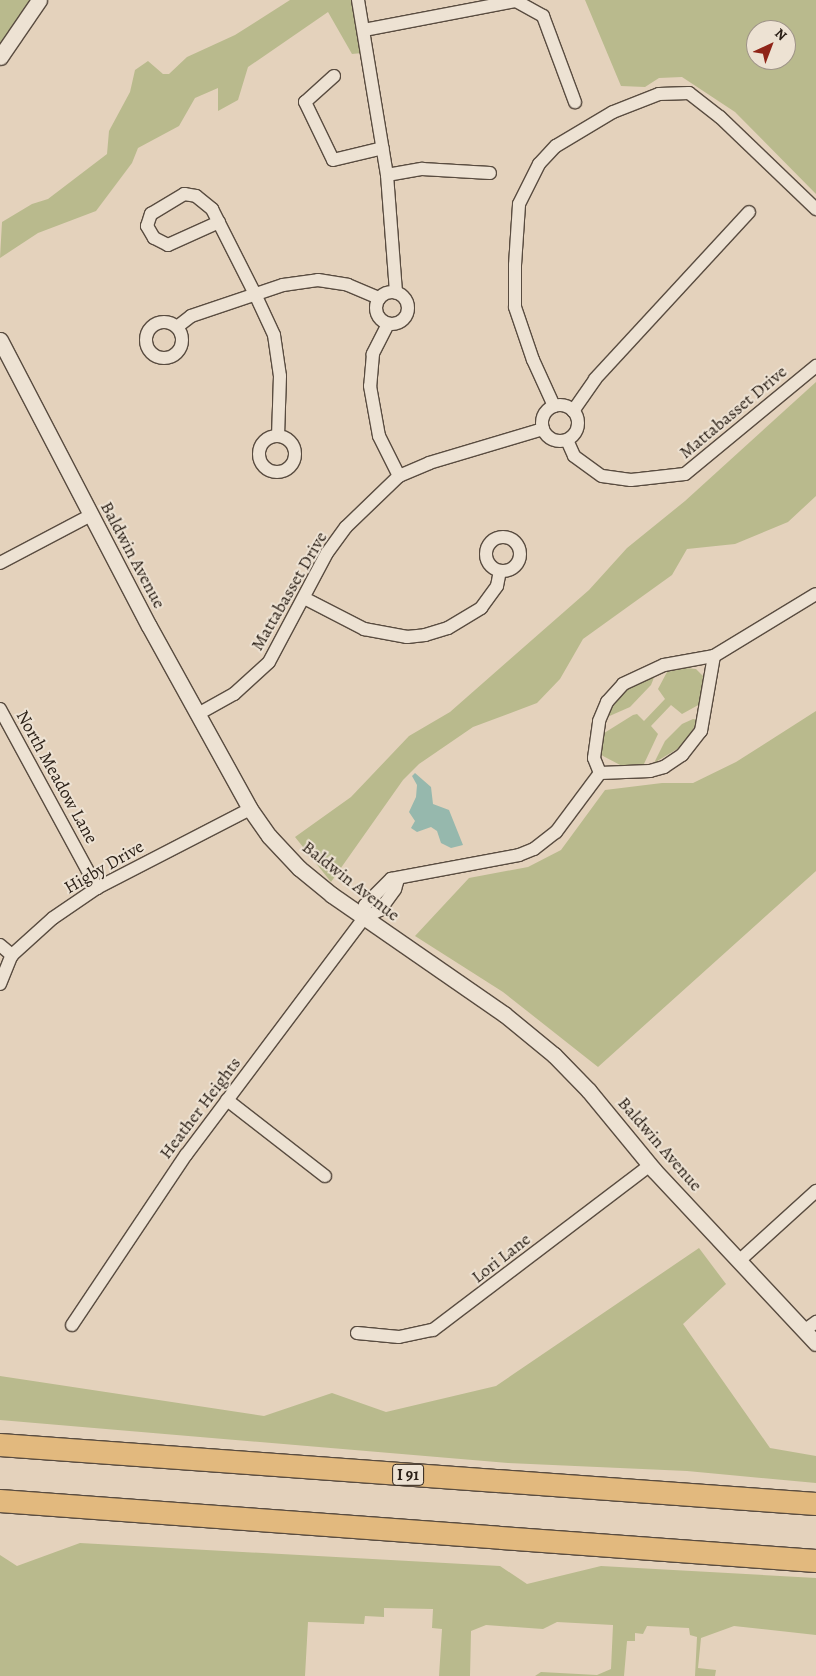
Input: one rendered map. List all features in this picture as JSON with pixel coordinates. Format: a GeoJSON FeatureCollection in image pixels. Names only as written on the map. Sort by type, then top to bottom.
{"type":"FeatureCollection","features":[{"type":"Feature","properties":{"kind":"highway","name":"I 91"},"geometry":{"type":"LineString","coordinates":[[0,1445],[816,1504]]}},
{"type":"Feature","properties":{"kind":"highway"},"geometry":{"type":"LineString","coordinates":[[0,1501],[816,1561]]}},
{"type":"Feature","properties":{"kind":"highway"},"geometry":{"type":"LineString","coordinates":[[0,1515],[45,1516],[74,1506]]}},
{"type":"Feature","properties":{"kind":"street"},"geometry":{"type":"LineString","coordinates":[[0,57],[39,0]]}},
{"type":"Feature","properties":{"kind":"street"},"geometry":{"type":"LineString","coordinates":[[358,0],[387,175],[396,293]]}},
{"type":"Feature","properties":{"kind":"street"},"geometry":{"type":"LineString","coordinates":[[364,30],[516,0],[544,16],[576,102]]}},
{"type":"Feature","properties":{"kind":"street"},"geometry":{"type":"LineString","coordinates":[[334,76],[305,102],[333,160],[383,148]]}},
{"type":"Feature","properties":{"kind":"street"},"geometry":{"type":"LineString","coordinates":[[554,406],[533,360],[515,307],[515,265],[519,204],[539,164],[556,146],[613,112],[659,94],[689,94],[720,117],[816,209]]}},
{"type":"Feature","properties":{"kind":"street"},"geometry":{"type":"LineString","coordinates":[[387,175],[422,169],[490,172]]}},
{"type":"Feature","properties":{"kind":"street"},"geometry":{"type":"LineString","coordinates":[[218,222],[168,245],[154,238],[147,226],[151,214],[184,194],[196,196],[212,209],[274,335],[280,376],[278,435]]}},
{"type":"Feature","properties":{"kind":"street"},"geometry":{"type":"LineString","coordinates":[[573,411],[566,407],[554,406],[545,414],[543,429],[555,440],[567,440],[577,430],[573,411],[594,379],[749,212]]}},
{"type":"Feature","properties":{"kind":"street"},"geometry":{"type":"LineString","coordinates":[[177,327],[191,316],[283,285],[318,280],[348,285],[379,298],[396,293]]}},
{"type":"Feature","properties":{"kind":"street"},"geometry":{"type":"LineString","coordinates":[[388,324],[400,322],[407,312],[406,300],[396,293]]}},
{"type":"Feature","properties":{"kind":"street"},"geometry":{"type":"LineString","coordinates":[[379,298],[376,310],[388,324]]}},
{"type":"Feature","properties":{"kind":"street"},"geometry":{"type":"LineString","coordinates":[[388,324],[373,354],[370,386],[379,436],[399,476]]}},
{"type":"Feature","properties":{"kind":"street","name":"Baldwin Avenue"},"geometry":{"type":"LineString","coordinates":[[0,340],[91,515],[250,809],[294,863],[364,918],[529,1034],[580,1082],[650,1165],[740,1260],[811,1326],[816,1343]]}},
{"type":"Feature","properties":{"kind":"street","name":"Mattabasset Drive"},"geometry":{"type":"LineString","coordinates":[[567,440],[574,456],[602,476],[631,480],[686,474],[816,366]]}},
{"type":"Feature","properties":{"kind":"street","name":"Mattabasset Drive"},"geometry":{"type":"LineString","coordinates":[[198,714],[234,694],[270,662],[327,553],[346,527],[399,476],[429,463],[543,429]]}},
{"type":"Feature","properties":{"kind":"street"},"geometry":{"type":"LineString","coordinates":[[0,563],[91,515]]}},
{"type":"Feature","properties":{"kind":"street"},"geometry":{"type":"LineString","coordinates":[[304,598],[364,629],[407,638],[448,628],[481,608],[497,586],[500,571]]}},
{"type":"Feature","properties":{"kind":"street"},"geometry":{"type":"LineString","coordinates":[[714,656],[707,711],[701,731],[682,754],[664,767],[650,771],[600,772],[594,758],[597,730],[602,713],[614,692],[649,670],[714,656],[816,594]]}},
{"type":"Feature","properties":{"kind":"street","name":"North Meadow Lane"},"geometry":{"type":"LineString","coordinates":[[0,709],[97,888]]}},
{"type":"Feature","properties":{"kind":"street","name":"Heather Heights"},"geometry":{"type":"LineString","coordinates":[[72,1325],[160,1191],[364,918],[380,910],[395,889],[398,880],[534,849],[556,832],[600,772]]}},
{"type":"Feature","properties":{"kind":"street","name":"Higby Drive"},"geometry":{"type":"LineString","coordinates":[[0,984],[12,955],[52,918],[97,888],[250,809]]}},
{"type":"Feature","properties":{"kind":"street"},"geometry":{"type":"LineString","coordinates":[[0,944],[12,955]]}},
{"type":"Feature","properties":{"kind":"street"},"geometry":{"type":"LineString","coordinates":[[228,1100],[326,1176]]}},
{"type":"Feature","properties":{"kind":"street","name":"Lori Lane"},"geometry":{"type":"LineString","coordinates":[[357,1332],[398,1337],[433,1330],[650,1165]]}},
{"type":"Feature","properties":{"kind":"street"},"geometry":{"type":"LineString","coordinates":[[740,1260],[816,1190]]}},
{"type":"Feature","properties":{"kind":"green space"},"geometry":{"type":"Polygon","coordinates":[[[0,0],[45,0],[0,62],[0,0]]]}},
{"type":"Feature","properties":{"kind":"green space"},"geometry":{"type":"Polygon","coordinates":[[[290,0],[353,0],[362,53],[352,54],[328,12],[248,67],[238,100],[218,111],[218,88],[195,98],[179,126],[138,148],[132,163],[96,211],[38,233],[0,258],[2,222],[32,204],[48,199],[107,154],[109,131],[130,92],[135,70],[148,61],[163,74],[169,74],[187,57],[235,35],[290,0]]]}},
{"type":"Feature","properties":{"kind":"green space"},"geometry":{"type":"Polygon","coordinates":[[[585,0],[816,0],[816,194],[735,112],[682,77],[659,78],[645,87],[621,86],[585,0]]]}},
{"type":"Feature","properties":{"kind":"green space"},"geometry":{"type":"Polygon","coordinates":[[[816,382],[816,496],[788,522],[735,544],[687,549],[672,575],[583,639],[560,679],[537,703],[473,727],[419,764],[403,780],[331,882],[295,837],[351,797],[409,736],[450,712],[589,590],[627,548],[685,501],[816,382]]]}},
{"type":"Feature","properties":{"kind":"green space"},"geometry":{"type":"Polygon","coordinates":[[[686,668],[696,669],[703,676],[702,703],[682,714],[671,705],[651,726],[658,734],[643,766],[624,767],[603,756],[600,753],[601,735],[633,715],[637,714],[644,721],[665,699],[658,689],[667,672],[686,668]]]}},
{"type":"Feature","properties":{"kind":"green space"},"geometry":{"type":"Polygon","coordinates":[[[655,675],[651,685],[630,707],[605,718],[624,691],[636,681],[655,675]]]}},
{"type":"Feature","properties":{"kind":"green space"},"geometry":{"type":"Polygon","coordinates":[[[816,711],[816,871],[598,1067],[503,992],[415,936],[469,878],[528,867],[561,850],[605,790],[662,783],[693,783],[736,762],[816,711]]]}},
{"type":"Feature","properties":{"kind":"green space"},"geometry":{"type":"Polygon","coordinates":[[[693,719],[698,720],[682,746],[654,763],[665,741],[682,724],[693,719]]]}},
{"type":"Feature","properties":{"kind":"green space"},"geometry":{"type":"Polygon","coordinates":[[[699,1248],[726,1284],[683,1324],[770,1448],[816,1456],[816,1483],[687,1471],[508,1463],[0,1420],[0,1376],[264,1416],[332,1393],[386,1412],[496,1386],[699,1248]]]}},
{"type":"Feature","properties":{"kind":"green space"},"geometry":{"type":"Polygon","coordinates":[[[80,1543],[500,1566],[527,1584],[601,1566],[816,1578],[816,1635],[734,1626],[701,1638],[698,1668],[716,1670],[715,1676],[695,1676],[697,1637],[690,1635],[689,1628],[647,1626],[643,1634],[635,1633],[635,1641],[627,1641],[624,1676],[535,1676],[541,1672],[597,1675],[611,1669],[613,1625],[557,1622],[543,1629],[486,1625],[471,1631],[470,1676],[439,1676],[442,1629],[432,1628],[433,1609],[384,1608],[384,1617],[365,1616],[364,1624],[308,1622],[305,1676],[0,1676],[0,1555],[17,1566],[80,1543]]]}},
{"type":"Feature","properties":{"kind":"water"},"geometry":{"type":"Polygon","coordinates":[[[415,773],[431,787],[433,804],[449,810],[463,845],[451,848],[441,843],[437,831],[431,827],[417,832],[411,828],[415,821],[409,812],[416,797],[417,785],[412,776],[415,773]]]}}]}
